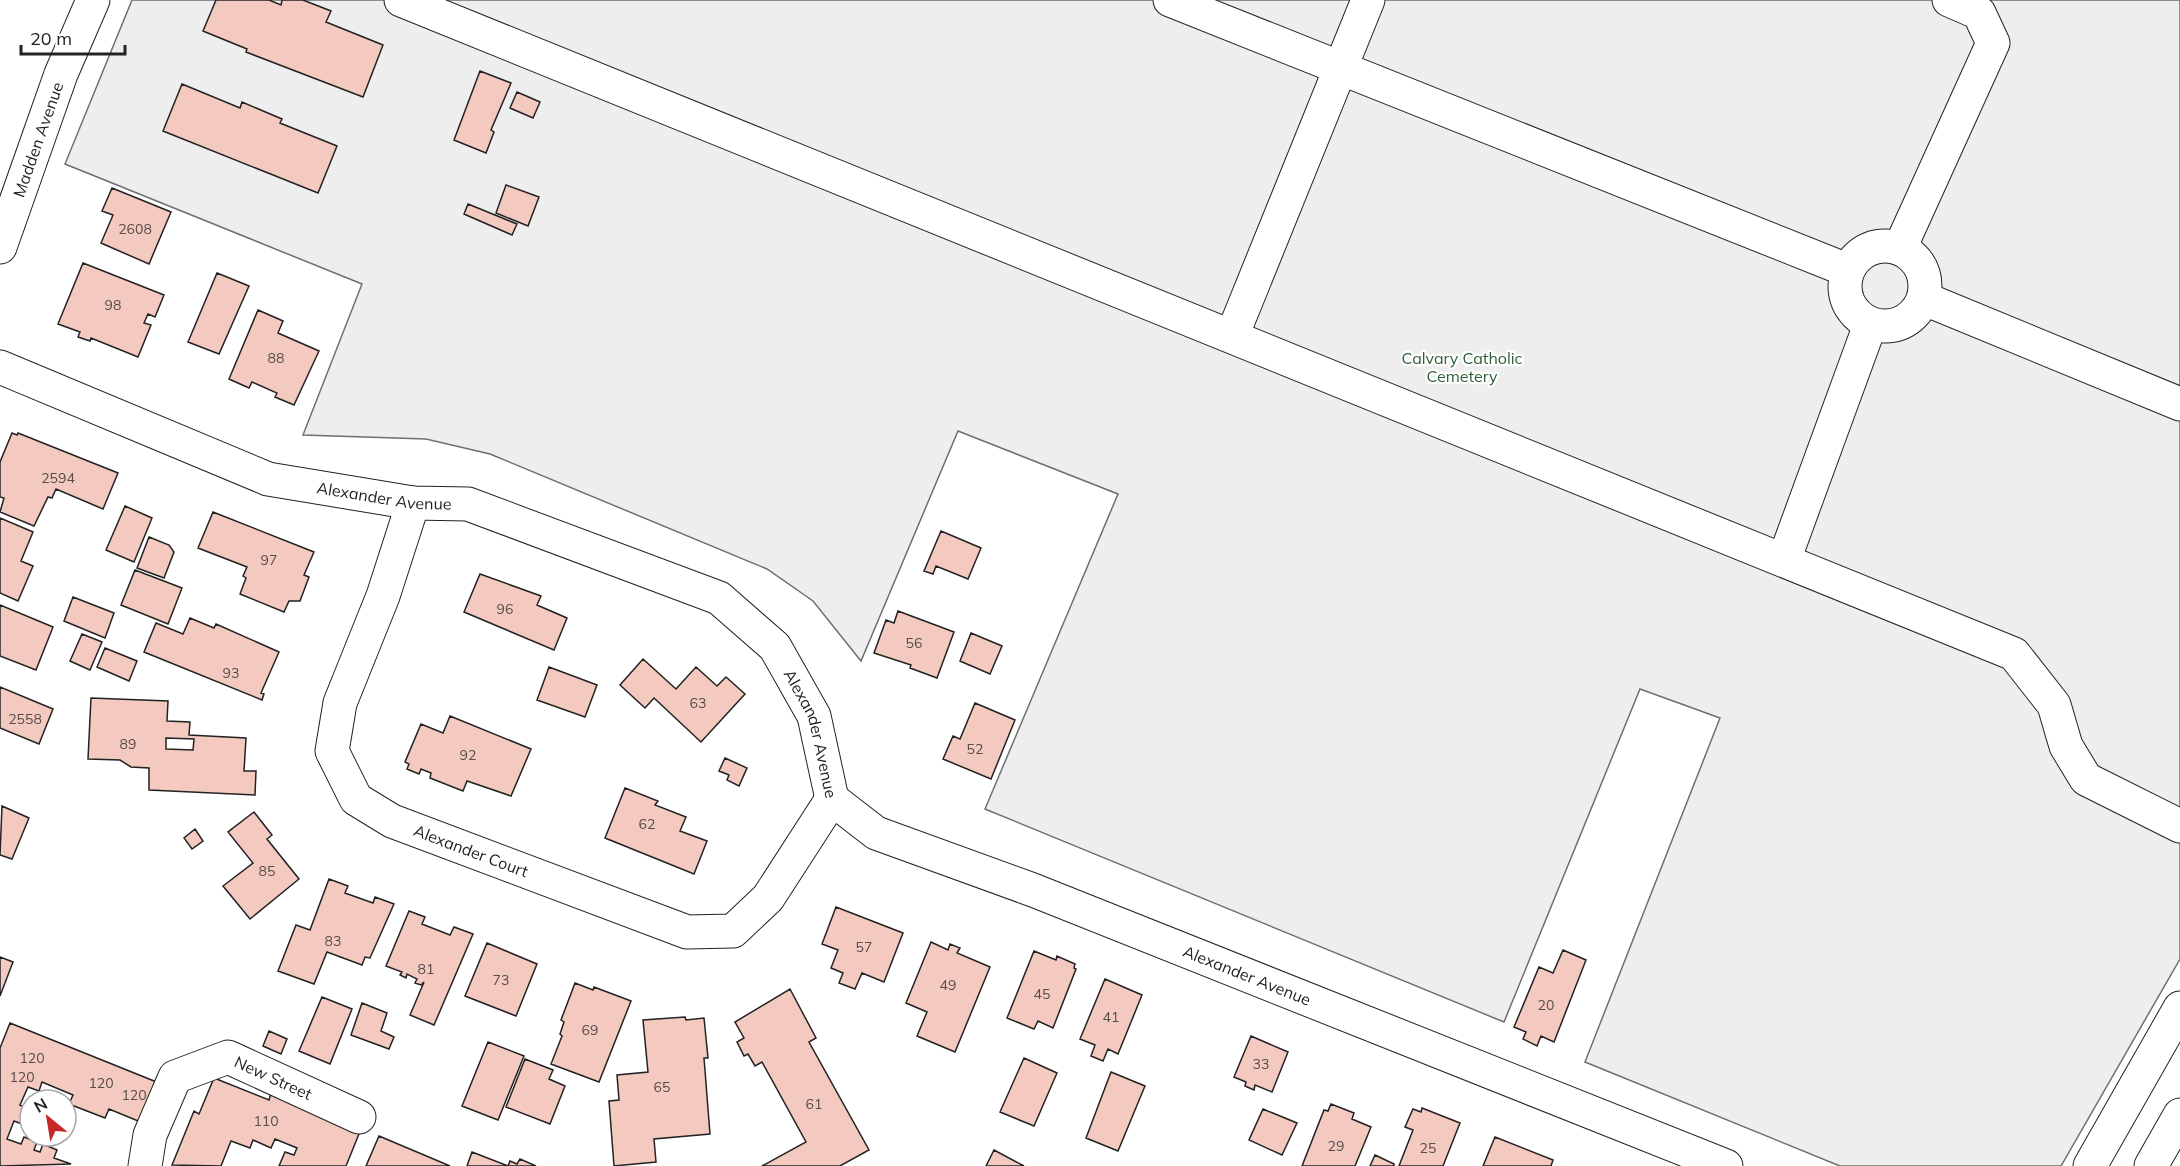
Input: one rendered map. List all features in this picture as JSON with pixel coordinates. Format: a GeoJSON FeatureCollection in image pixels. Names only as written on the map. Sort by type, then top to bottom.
{"type":"FeatureCollection","features":[{"type":"Feature","properties":{"kind":"street","name":"Madden Avenue"},"geometry":{"type":"LineString","coordinates":[[0,247],[61,74],[93,0]]}},
{"type":"Feature","properties":{"kind":"street"},"geometry":{"type":"LineString","coordinates":[[401,0],[2014,654],[2054,705],[2066,746],[2086,779],[2180,826]]}},
{"type":"Feature","properties":{"kind":"street"},"geometry":{"type":"LineString","coordinates":[[1170,0],[1343,67],[1847,270]]}},
{"type":"Feature","properties":{"kind":"street"},"geometry":{"type":"LineString","coordinates":[[1232,336],[1343,67],[1368,0]]}},
{"type":"Feature","properties":{"kind":"street"},"geometry":{"type":"LineString","coordinates":[[1900,248],[1993,43],[1979,13],[1949,0]]}},
{"type":"Feature","properties":{"kind":"street"},"geometry":{"type":"LineString","coordinates":[[1880,245],[1900,248],[1917,260],[1926,278],[1924,299],[1912,317],[1892,327],[1870,325],[1853,312],[1844,291],[1847,270],[1860,253],[1880,245]]}},
{"type":"Feature","properties":{"kind":"street"},"geometry":{"type":"LineString","coordinates":[[1924,299],[2180,404]]}},
{"type":"Feature","properties":{"kind":"street"},"geometry":{"type":"LineString","coordinates":[[1784,560],[1870,325]]}},
{"type":"Feature","properties":{"kind":"street","name":"Alexander Avenue"},"geometry":{"type":"LineString","coordinates":[[0,367],[268,479],[414,503],[468,504],[719,598],[775,647],[814,716],[832,799],[876,832],[1033,890],[1726,1166]]}},
{"type":"Feature","properties":{"kind":"street","name":"Alexander Court"},"geometry":{"type":"LineString","coordinates":[[414,503],[383,596],[340,704],[332,751],[356,799],[392,821],[687,932],[734,931],[768,898],[832,799]]}},
{"type":"Feature","properties":{"kind":"street"},"geometry":{"type":"LineString","coordinates":[[2090,1166],[2180,1008]]}},
{"type":"Feature","properties":{"kind":"street","name":"New Street"},"geometry":{"type":"LineString","coordinates":[[145,1166],[150,1135],[175,1077],[228,1058],[359,1117]]}},
{"type":"Feature","properties":{"kind":"street"},"geometry":{"type":"LineString","coordinates":[[2151,1166],[2180,1115]]}},
{"type":"Feature","properties":{"kind":"green space","name":"Calvary Catholic Cemetery"},"geometry":{"type":"Polygon","coordinates":[[[132,0],[2180,0],[2180,959],[2061,1166],[1840,1166],[1585,1062],[1720,718],[1640,689],[1504,1022],[985,809],[1118,494],[958,431],[861,661],[813,601],[767,569],[490,454],[426,439],[303,435],[362,284],[65,164],[132,0]]]}},
{"type":"Feature","properties":{"kind":"building"},"geometry":{"type":"Polygon","coordinates":[[[216,0],[269,0],[281,5],[282,0],[303,0],[331,11],[326,22],[383,45],[363,97],[246,52],[247,49],[203,31],[216,0]]]}},
{"type":"Feature","properties":{"kind":"building"},"geometry":{"type":"Polygon","coordinates":[[[480,71],[511,83],[491,130],[494,132],[486,153],[454,140],[480,71]]]}},
{"type":"Feature","properties":{"kind":"building"},"geometry":{"type":"Polygon","coordinates":[[[182,84],[240,108],[242,102],[282,119],[280,123],[337,146],[318,193],[163,131],[182,84]]]}},
{"type":"Feature","properties":{"kind":"building"},"geometry":{"type":"Polygon","coordinates":[[[517,92],[540,102],[533,118],[510,108],[517,92]]]}},
{"type":"Feature","properties":{"kind":"building"},"geometry":{"type":"Polygon","coordinates":[[[506,185],[539,197],[528,226],[496,213],[506,185]]]}},
{"type":"Feature","properties":{"kind":"building"},"geometry":{"type":"Polygon","coordinates":[[[112,188],[171,212],[149,264],[101,243],[113,215],[102,211],[112,188]]]}},
{"type":"Feature","properties":{"kind":"building"},"geometry":{"type":"Polygon","coordinates":[[[468,204],[517,224],[512,235],[464,214],[468,204]]]}},
{"type":"Feature","properties":{"kind":"building"},"geometry":{"type":"Polygon","coordinates":[[[83,263],[164,295],[155,317],[148,314],[144,323],[151,325],[138,357],[91,338],[90,341],[78,337],[80,332],[58,324],[83,263]]]}},
{"type":"Feature","properties":{"kind":"building"},"geometry":{"type":"Polygon","coordinates":[[[217,273],[249,286],[219,354],[188,342],[217,273]]]}},
{"type":"Feature","properties":{"kind":"building"},"geometry":{"type":"Polygon","coordinates":[[[258,310],[283,321],[278,333],[319,351],[294,405],[275,397],[277,393],[252,382],[249,388],[229,379],[258,310]]]}},
{"type":"Feature","properties":{"kind":"building"},"geometry":{"type":"Polygon","coordinates":[[[12,433],[17,435],[18,433],[118,473],[103,509],[56,489],[52,498],[48,497],[34,526],[0,512],[4,498],[0,497],[0,462],[12,433]]]}},
{"type":"Feature","properties":{"kind":"building"},"geometry":{"type":"Polygon","coordinates":[[[125,506],[152,518],[134,562],[106,550],[125,506]]]}},
{"type":"Feature","properties":{"kind":"building"},"geometry":{"type":"Polygon","coordinates":[[[213,512],[314,552],[304,575],[309,577],[300,601],[289,601],[284,612],[240,594],[247,567],[198,548],[213,512]]]}},
{"type":"Feature","properties":{"kind":"building"},"geometry":{"type":"Polygon","coordinates":[[[0,518],[33,532],[21,561],[33,566],[18,601],[0,593],[0,518]]]}},
{"type":"Feature","properties":{"kind":"building"},"geometry":{"type":"Polygon","coordinates":[[[941,531],[981,548],[968,579],[936,566],[933,574],[924,571],[941,531]]]}},
{"type":"Feature","properties":{"kind":"building"},"geometry":{"type":"Polygon","coordinates":[[[149,537],[169,545],[174,552],[164,578],[137,568],[149,537]]]}},
{"type":"Feature","properties":{"kind":"building"},"geometry":{"type":"Polygon","coordinates":[[[135,570],[182,588],[168,624],[121,605],[135,570]]]}},
{"type":"Feature","properties":{"kind":"building"},"geometry":{"type":"Polygon","coordinates":[[[480,574],[541,596],[537,605],[567,618],[554,650],[464,612],[480,574]]]}},
{"type":"Feature","properties":{"kind":"building"},"geometry":{"type":"Polygon","coordinates":[[[73,597],[114,613],[105,638],[64,621],[73,597]]]}},
{"type":"Feature","properties":{"kind":"building"},"geometry":{"type":"Polygon","coordinates":[[[0,605],[53,627],[36,670],[0,656],[0,605]]]}},
{"type":"Feature","properties":{"kind":"building"},"geometry":{"type":"Polygon","coordinates":[[[898,611],[954,632],[937,678],[910,668],[911,665],[874,653],[886,620],[894,623],[898,611]]]}},
{"type":"Feature","properties":{"kind":"building"},"geometry":{"type":"Polygon","coordinates":[[[190,618],[214,628],[216,624],[279,652],[261,693],[264,694],[262,700],[144,652],[156,623],[183,634],[190,618]]]}},
{"type":"Feature","properties":{"kind":"building"},"geometry":{"type":"Polygon","coordinates":[[[971,633],[1002,646],[990,674],[960,661],[971,633]]]}},
{"type":"Feature","properties":{"kind":"building"},"geometry":{"type":"Polygon","coordinates":[[[82,634],[102,642],[90,670],[70,661],[82,634]]]}},
{"type":"Feature","properties":{"kind":"building"},"geometry":{"type":"Polygon","coordinates":[[[105,648],[137,661],[129,681],[97,667],[105,648]]]}},
{"type":"Feature","properties":{"kind":"building"},"geometry":{"type":"Polygon","coordinates":[[[643,659],[676,689],[696,667],[717,686],[726,677],[745,694],[701,742],[654,698],[645,708],[620,685],[643,659]]]}},
{"type":"Feature","properties":{"kind":"building"},"geometry":{"type":"Polygon","coordinates":[[[549,667],[597,685],[585,717],[537,700],[549,667]]]}},
{"type":"Feature","properties":{"kind":"building"},"geometry":{"type":"Polygon","coordinates":[[[0,687],[53,709],[39,744],[0,728],[0,687]]]}},
{"type":"Feature","properties":{"kind":"building"},"geometry":{"type":"Polygon","coordinates":[[[91,698],[168,701],[167,721],[190,722],[189,735],[246,738],[244,771],[256,771],[255,795],[149,790],[149,768],[131,767],[120,760],[88,759],[91,698]],[[166,738],[166,749],[193,750],[194,739],[166,738]]]}},
{"type":"Feature","properties":{"kind":"building"},"geometry":{"type":"Polygon","coordinates":[[[975,703],[1015,720],[991,779],[943,759],[953,736],[960,739],[975,703]]]}},
{"type":"Feature","properties":{"kind":"building"},"geometry":{"type":"Polygon","coordinates":[[[450,716],[531,749],[511,796],[467,781],[463,791],[430,778],[431,773],[421,769],[419,774],[407,769],[409,764],[405,762],[421,724],[443,733],[450,716]]]}},
{"type":"Feature","properties":{"kind":"building"},"geometry":{"type":"Polygon","coordinates":[[[725,758],[747,768],[739,786],[727,780],[729,775],[719,771],[725,758]]]}},
{"type":"Feature","properties":{"kind":"building"},"geometry":{"type":"Polygon","coordinates":[[[625,788],[658,801],[655,805],[686,817],[680,831],[707,841],[694,874],[605,838],[625,788]]]}},
{"type":"Feature","properties":{"kind":"building"},"geometry":{"type":"Polygon","coordinates":[[[2,806],[29,818],[12,859],[0,855],[2,806]]]}},
{"type":"Feature","properties":{"kind":"building"},"geometry":{"type":"Polygon","coordinates":[[[254,812],[272,835],[267,839],[299,879],[250,919],[223,886],[253,863],[228,832],[254,812]]]}},
{"type":"Feature","properties":{"kind":"building"},"geometry":{"type":"Polygon","coordinates":[[[195,829],[203,841],[192,849],[184,838],[195,829]]]}},
{"type":"Feature","properties":{"kind":"building"},"geometry":{"type":"Polygon","coordinates":[[[329,879],[348,886],[345,893],[373,903],[375,897],[394,904],[370,958],[365,957],[362,965],[327,952],[314,984],[278,971],[296,925],[310,930],[329,879]]]}},
{"type":"Feature","properties":{"kind":"building"},"geometry":{"type":"Polygon","coordinates":[[[836,907],[903,933],[884,982],[862,973],[855,989],[839,983],[843,973],[831,968],[838,950],[822,944],[836,907]]]}},
{"type":"Feature","properties":{"kind":"building"},"geometry":{"type":"Polygon","coordinates":[[[409,911],[425,917],[422,924],[450,935],[454,927],[473,934],[434,1025],[410,1015],[424,982],[421,985],[415,983],[417,979],[407,974],[406,978],[400,975],[402,972],[386,966],[409,911]]]}},
{"type":"Feature","properties":{"kind":"building"},"geometry":{"type":"Polygon","coordinates":[[[931,942],[948,950],[950,944],[960,948],[957,953],[990,967],[955,1052],[917,1036],[927,1012],[906,1003],[931,942]]]}},
{"type":"Feature","properties":{"kind":"building"},"geometry":{"type":"Polygon","coordinates":[[[487,943],[537,964],[516,1016],[465,996],[487,943]]]}},
{"type":"Feature","properties":{"kind":"building"},"geometry":{"type":"Polygon","coordinates":[[[1563,950],[1586,960],[1554,1042],[1541,1036],[1537,1046],[1523,1039],[1526,1032],[1514,1027],[1539,967],[1553,973],[1563,950]]]}},
{"type":"Feature","properties":{"kind":"building"},"geometry":{"type":"Polygon","coordinates":[[[1034,951],[1056,960],[1057,956],[1075,964],[1076,969],[1053,1028],[1038,1021],[1034,1029],[1007,1018],[1034,951]]]}},
{"type":"Feature","properties":{"kind":"building"},"geometry":{"type":"Polygon","coordinates":[[[0,957],[13,962],[0,996],[0,957]]]}},
{"type":"Feature","properties":{"kind":"building"},"geometry":{"type":"Polygon","coordinates":[[[1105,979],[1142,995],[1118,1054],[1108,1049],[1103,1061],[1091,1056],[1095,1045],[1080,1039],[1105,979]]]}},
{"type":"Feature","properties":{"kind":"building"},"geometry":{"type":"Polygon","coordinates":[[[575,983],[593,990],[594,987],[631,1001],[599,1082],[551,1064],[562,1036],[560,1034],[564,1022],[561,1020],[575,983]]]}},
{"type":"Feature","properties":{"kind":"building"},"geometry":{"type":"Polygon","coordinates":[[[790,989],[816,1038],[809,1042],[869,1150],[840,1166],[762,1166],[806,1142],[762,1062],[755,1066],[748,1054],[744,1056],[737,1042],[744,1038],[735,1022],[790,989]]]}},
{"type":"Feature","properties":{"kind":"building"},"geometry":{"type":"Polygon","coordinates":[[[322,997],[352,1009],[330,1064],[299,1051],[322,997]]]}},
{"type":"Feature","properties":{"kind":"building"},"geometry":{"type":"Polygon","coordinates":[[[362,1003],[387,1013],[381,1031],[394,1037],[389,1049],[351,1035],[362,1003]]]}},
{"type":"Feature","properties":{"kind":"building"},"geometry":{"type":"Polygon","coordinates":[[[685,1017],[686,1020],[704,1018],[708,1058],[704,1058],[710,1134],[654,1139],[656,1162],[614,1166],[609,1101],[619,1100],[617,1075],[648,1072],[643,1020],[685,1017]]]}},
{"type":"Feature","properties":{"kind":"building"},"geometry":{"type":"Polygon","coordinates":[[[10,1023],[159,1083],[143,1123],[109,1109],[105,1118],[78,1108],[78,1088],[56,1088],[42,1082],[40,1088],[18,1088],[18,1122],[14,1121],[7,1139],[18,1143],[18,1148],[35,1148],[34,1150],[40,1152],[42,1148],[52,1148],[57,1150],[54,1158],[71,1164],[0,1166],[0,1048],[10,1023]]]}},
{"type":"Feature","properties":{"kind":"building"},"geometry":{"type":"Polygon","coordinates":[[[269,1031],[287,1039],[281,1054],[263,1046],[269,1031]]]}},
{"type":"Feature","properties":{"kind":"building"},"geometry":{"type":"Polygon","coordinates":[[[1251,1036],[1288,1052],[1272,1092],[1255,1085],[1254,1090],[1245,1086],[1246,1082],[1234,1077],[1251,1036]]]}},
{"type":"Feature","properties":{"kind":"building"},"geometry":{"type":"Polygon","coordinates":[[[488,1042],[524,1056],[498,1120],[462,1106],[488,1042]]]}},
{"type":"Feature","properties":{"kind":"building"},"geometry":{"type":"Polygon","coordinates":[[[1024,1058],[1057,1073],[1034,1126],[1000,1112],[1024,1058]]]}},
{"type":"Feature","properties":{"kind":"building"},"geometry":{"type":"Polygon","coordinates":[[[525,1059],[553,1070],[549,1079],[565,1086],[550,1124],[506,1107],[525,1059]]]}},
{"type":"Feature","properties":{"kind":"building"},"geometry":{"type":"Polygon","coordinates":[[[1111,1072],[1145,1086],[1118,1151],[1086,1138],[1111,1072]]]}},
{"type":"Feature","properties":{"kind":"building"},"geometry":{"type":"Polygon","coordinates":[[[214,1078],[269,1100],[271,1093],[361,1129],[346,1166],[279,1166],[285,1152],[294,1155],[297,1148],[275,1139],[271,1148],[253,1140],[250,1148],[231,1141],[221,1166],[172,1165],[194,1111],[199,1114],[214,1078]]]}},
{"type":"Feature","properties":{"kind":"building"},"geometry":{"type":"Polygon","coordinates":[[[1331,1104],[1354,1113],[1352,1119],[1371,1127],[1355,1166],[1302,1166],[1324,1110],[1328,1111],[1331,1104]]]}},
{"type":"Feature","properties":{"kind":"building"},"geometry":{"type":"Polygon","coordinates":[[[1422,1108],[1460,1123],[1443,1166],[1399,1166],[1413,1130],[1405,1127],[1413,1109],[1421,1112],[1422,1108]]]}},
{"type":"Feature","properties":{"kind":"building"},"geometry":{"type":"Polygon","coordinates":[[[1263,1109],[1297,1123],[1282,1155],[1249,1140],[1263,1109]]]}},
{"type":"Feature","properties":{"kind":"building"},"geometry":{"type":"Polygon","coordinates":[[[379,1136],[450,1166],[366,1166],[379,1136]]]}},
{"type":"Feature","properties":{"kind":"building"},"geometry":{"type":"Polygon","coordinates":[[[1495,1137],[1553,1160],[1551,1166],[1483,1166],[1495,1137]]]}},
{"type":"Feature","properties":{"kind":"building"},"geometry":{"type":"Polygon","coordinates":[[[994,1150],[1024,1166],[986,1166],[994,1150]]]}},
{"type":"Feature","properties":{"kind":"building"},"geometry":{"type":"Polygon","coordinates":[[[472,1152],[508,1166],[467,1166],[472,1152]]]}},
{"type":"Feature","properties":{"kind":"building"},"geometry":{"type":"Polygon","coordinates":[[[1375,1155],[1394,1164],[1394,1166],[1370,1166],[1375,1155]]]}},
{"type":"Feature","properties":{"kind":"building"},"geometry":{"type":"Polygon","coordinates":[[[520,1159],[536,1166],[508,1166],[510,1161],[517,1164],[520,1159]]]}}]}
